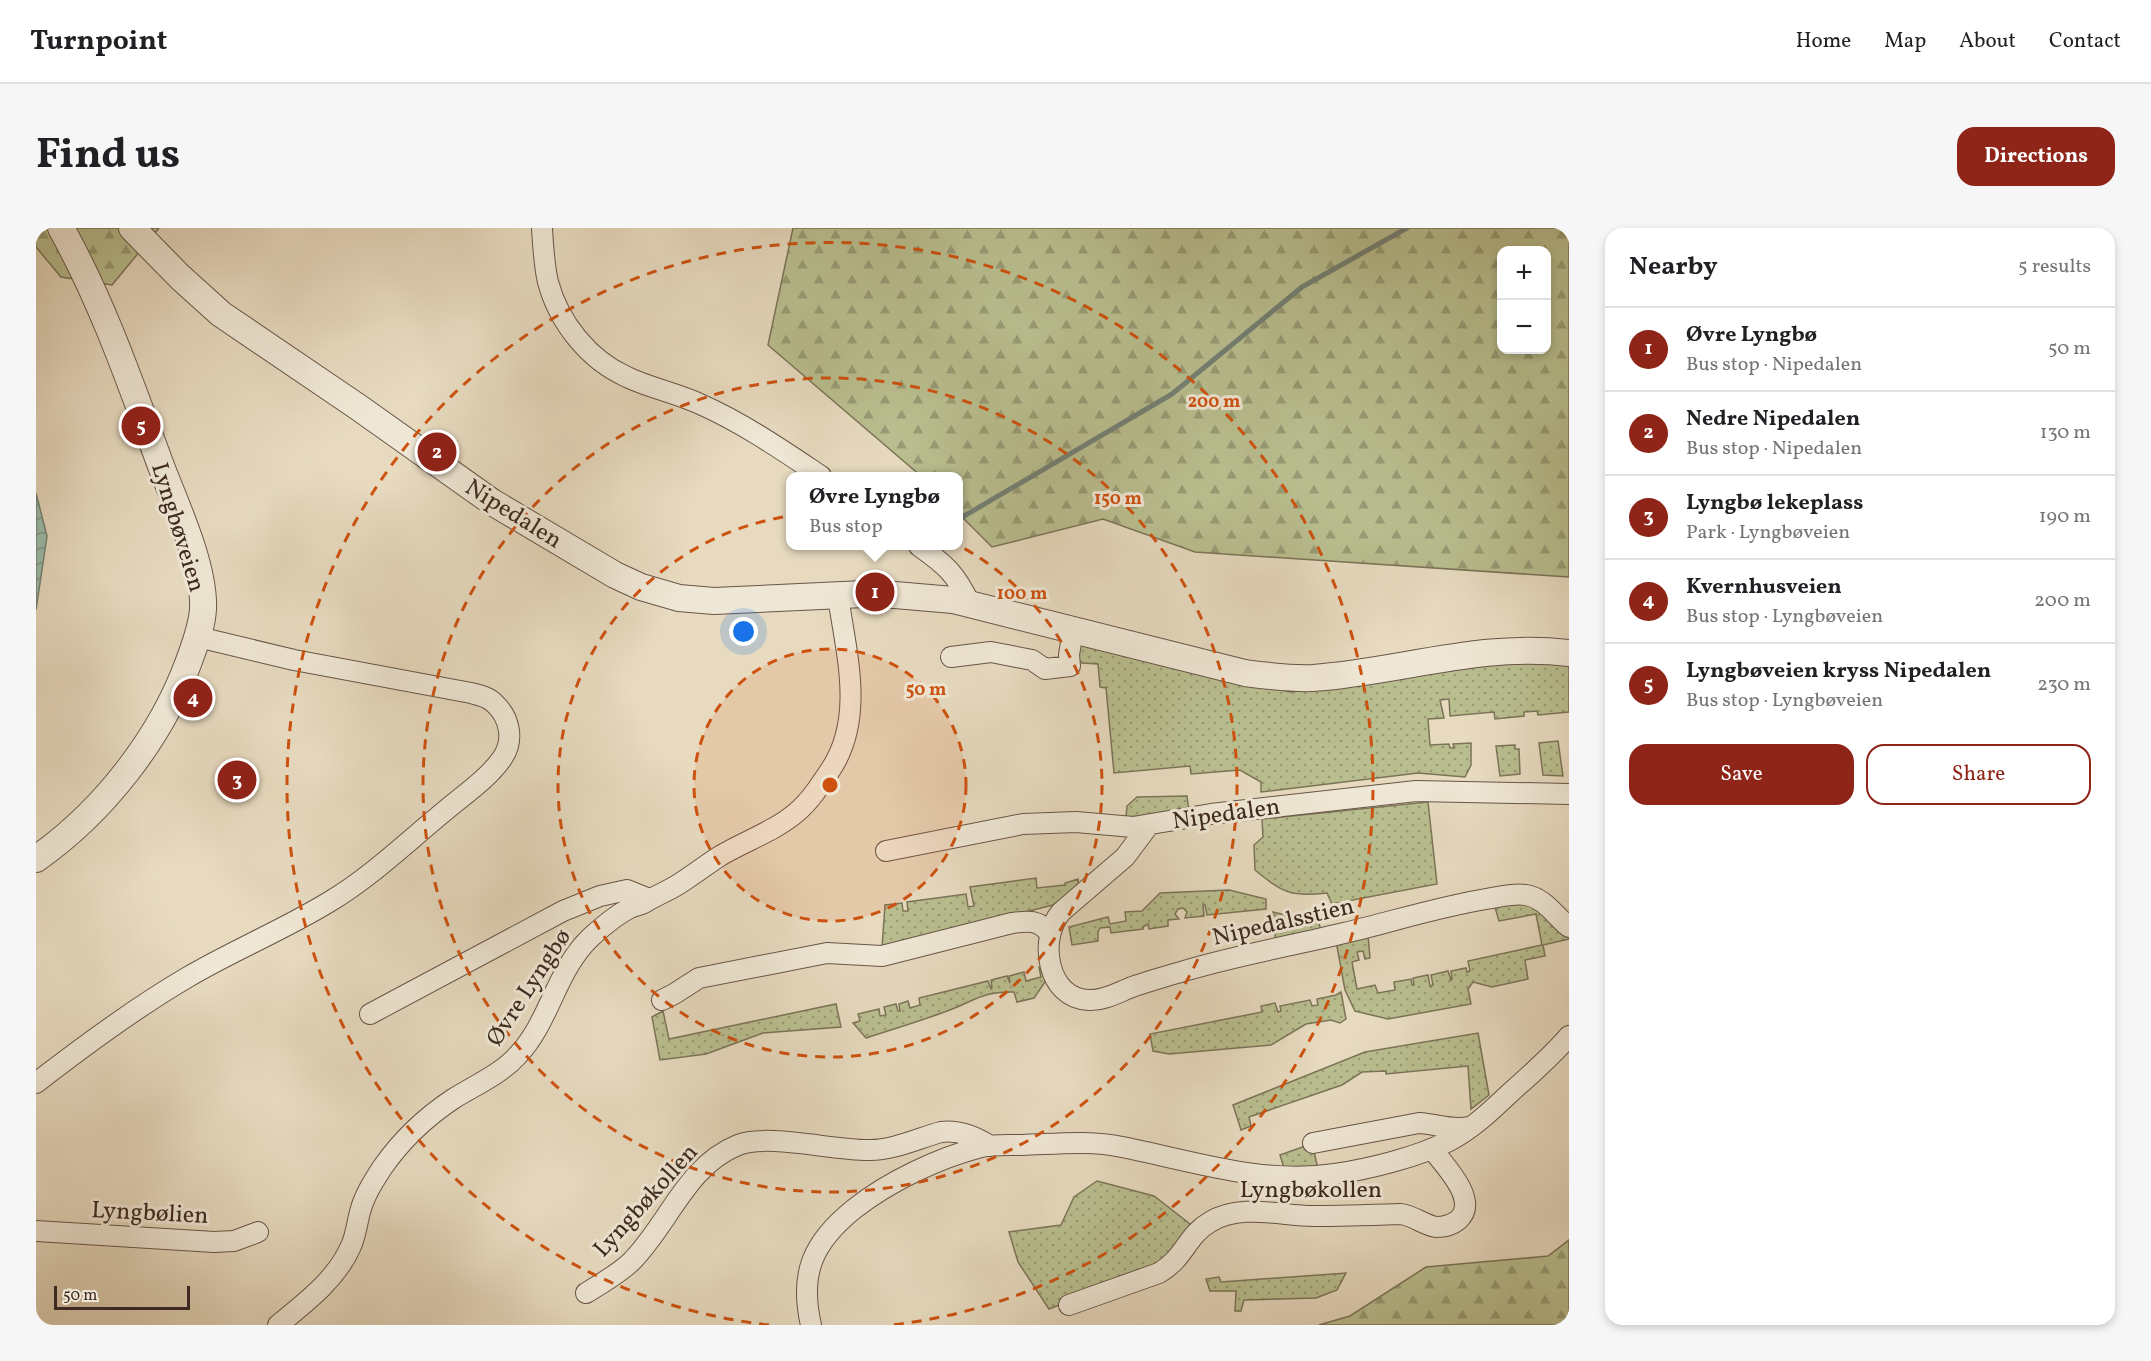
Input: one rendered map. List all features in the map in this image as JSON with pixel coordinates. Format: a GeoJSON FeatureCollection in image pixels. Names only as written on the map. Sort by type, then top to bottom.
{"type":"FeatureCollection","features":[{"type":"Feature","properties":{"kind":"street","name":"Lyngbøveien"},"geometry":{"type":"LineString","coordinates":[[36,860],[76,827],[131,766],[150,740],[181,682],[198,637],[203,608],[202,582],[180,514],[97,300],[80,261],[61,228]]}},
{"type":"Feature","properties":{"kind":"street","name":"Nipedalen"},"geometry":{"type":"LineString","coordinates":[[132,228],[180,278],[221,314],[492,502],[615,575],[640,587],[679,598],[714,601],[896,595],[953,600],[1245,673],[1278,678],[1339,675],[1501,652],[1569,653]]}},
{"type":"Feature","properties":{"kind":"street"},"geometry":{"type":"LineString","coordinates":[[542,228],[547,280],[553,298],[570,330],[594,356],[628,378],[683,396],[723,415],[770,441],[813,472]]}},
{"type":"Feature","properties":{"kind":"street"},"geometry":{"type":"LineString","coordinates":[[925,550],[944,563],[962,587],[970,604]]}},
{"type":"Feature","properties":{"kind":"street","name":"Øvre Lyngbø"},"geometry":{"type":"LineString","coordinates":[[278,1325],[313,1296],[334,1272],[351,1247],[369,1188],[395,1151],[438,1110],[505,1068],[519,1054],[538,1025],[571,961],[580,949],[609,922],[786,820],[810,799],[831,769],[846,740],[851,700],[850,676],[838,596]]}},
{"type":"Feature","properties":{"kind":"street"},"geometry":{"type":"LineString","coordinates":[[951,657],[991,652],[1032,660],[1046,669],[1070,666],[1069,655],[1073,629]]}},
{"type":"Feature","properties":{"kind":"street"},"geometry":{"type":"LineString","coordinates":[[36,1083],[106,1029],[180,982],[245,946],[295,922],[332,901],[360,881],[494,769],[509,743],[509,726],[505,717],[495,704],[485,697],[294,660],[198,637]]}},
{"type":"Feature","properties":{"kind":"street","name":"Nipedalen"},"geometry":{"type":"LineString","coordinates":[[886,851],[1023,824],[1076,822],[1133,827],[1210,814],[1416,791],[1569,794]]}},
{"type":"Feature","properties":{"kind":"street"},"geometry":{"type":"LineString","coordinates":[[662,1000],[699,978],[827,953],[842,952],[882,956],[1028,921],[1039,922],[1049,933],[1053,921],[1061,912],[1125,857],[1149,825]]}},
{"type":"Feature","properties":{"kind":"street","name":"Øvre Lyngbø"},"geometry":{"type":"LineString","coordinates":[[370,1014],[516,934],[563,911],[600,896],[627,890],[649,899]]}},
{"type":"Feature","properties":{"kind":"street","name":"Nipedalsstien"},"geometry":{"type":"LineString","coordinates":[[1049,933],[1048,957],[1061,988],[1079,999],[1091,1000],[1201,966],[1468,902],[1510,895],[1536,898],[1545,903],[1569,927]]}},
{"type":"Feature","properties":{"kind":"street","name":"Lyngbøkollen"},"geometry":{"type":"LineString","coordinates":[[811,1325],[806,1304],[806,1285],[818,1246],[845,1216],[884,1189],[926,1167],[981,1147],[1104,1144],[1235,1172],[1305,1177],[1354,1171],[1432,1149],[1448,1142],[1472,1126],[1551,1056],[1569,1036]]}},
{"type":"Feature","properties":{"kind":"street","name":"Lyngbøkollen"},"geometry":{"type":"LineString","coordinates":[[1312,1143],[1419,1123],[1431,1123],[1449,1129],[1472,1126]]}},
{"type":"Feature","properties":{"kind":"street","name":"Lyngbøkollen"},"geometry":{"type":"LineString","coordinates":[[586,1293],[631,1262],[706,1164],[739,1144],[750,1141],[776,1142],[872,1150],[950,1131],[978,1138],[990,1146]]}},
{"type":"Feature","properties":{"kind":"street","name":"Lyngbøkollen"},"geometry":{"type":"LineString","coordinates":[[1069,1305],[1159,1273],[1172,1266],[1199,1230],[1212,1220],[1227,1215],[1254,1211],[1314,1216],[1401,1214],[1435,1227],[1448,1226],[1457,1222],[1464,1214],[1467,1205],[1461,1189],[1432,1149]]}},
{"type":"Feature","properties":{"kind":"street","name":"Lyngbølien"},"geometry":{"type":"LineString","coordinates":[[36,1231],[214,1242],[234,1241],[258,1232]]}},
{"type":"Feature","properties":{"kind":"green space"},"geometry":{"type":"Polygon","coordinates":[[[36,228],[159,228],[112,285],[61,277],[36,247],[36,228]]]}},
{"type":"Feature","properties":{"kind":"green space"},"geometry":{"type":"Polygon","coordinates":[[[793,228],[1569,228],[1569,577],[1195,552],[1103,519],[992,547],[963,518],[963,472],[916,472],[768,345],[793,228]]]}},
{"type":"Feature","properties":{"kind":"green space"},"geometry":{"type":"Polygon","coordinates":[[[1088,642],[1290,692],[1531,659],[1569,662],[1569,712],[1538,715],[1537,711],[1524,712],[1524,716],[1495,719],[1494,712],[1450,716],[1449,699],[1440,700],[1444,718],[1428,719],[1430,745],[1449,744],[1450,748],[1454,748],[1453,744],[1471,743],[1471,765],[1465,777],[1418,773],[1261,792],[1261,782],[1240,770],[1191,774],[1190,766],[1114,773],[1106,688],[1100,687],[1098,664],[1082,663],[1079,660],[1077,648],[1082,643],[1088,642]]]}},
{"type":"Feature","properties":{"kind":"green space"},"geometry":{"type":"Polygon","coordinates":[[[1558,741],[1563,776],[1543,775],[1539,743],[1558,741]]]}},
{"type":"Feature","properties":{"kind":"green space"},"geometry":{"type":"Polygon","coordinates":[[[1515,745],[1515,749],[1519,749],[1520,774],[1500,776],[1496,746],[1515,745]]]}},
{"type":"Feature","properties":{"kind":"green space"},"geometry":{"type":"Polygon","coordinates":[[[1187,796],[1189,813],[1126,817],[1127,806],[1137,797],[1187,796]]]}},
{"type":"Feature","properties":{"kind":"green space"},"geometry":{"type":"Polygon","coordinates":[[[1428,802],[1437,884],[1332,904],[1327,893],[1295,894],[1288,892],[1255,870],[1254,845],[1263,837],[1262,819],[1428,802]]]}},
{"type":"Feature","properties":{"kind":"green space"},"geometry":{"type":"Polygon","coordinates":[[[1036,878],[1037,888],[1065,885],[1065,883],[1078,879],[1079,888],[1053,905],[882,948],[885,905],[902,903],[903,911],[908,911],[907,902],[966,894],[968,907],[974,906],[970,887],[1036,878]]]}},
{"type":"Feature","properties":{"kind":"green space"},"geometry":{"type":"Polygon","coordinates":[[[1229,890],[1266,899],[1266,909],[1207,915],[1205,905],[1203,905],[1204,916],[1185,918],[1187,912],[1183,908],[1178,909],[1175,914],[1179,919],[1168,920],[1168,926],[1149,929],[1148,924],[1143,929],[1111,933],[1110,927],[1100,928],[1098,941],[1072,945],[1069,927],[1108,917],[1110,924],[1126,921],[1125,912],[1142,911],[1160,893],[1229,890]]]}},
{"type":"Feature","properties":{"kind":"green space"},"geometry":{"type":"Polygon","coordinates":[[[1521,901],[1537,905],[1569,935],[1569,939],[1543,945],[1545,956],[1525,960],[1528,979],[1492,987],[1473,982],[1468,989],[1471,1004],[1388,1019],[1355,1011],[1345,990],[1336,941],[1368,935],[1370,958],[1365,959],[1363,951],[1357,952],[1359,960],[1352,962],[1357,989],[1375,985],[1378,993],[1395,990],[1394,982],[1411,979],[1414,985],[1413,978],[1428,975],[1430,986],[1433,985],[1431,975],[1448,971],[1451,980],[1451,971],[1466,968],[1467,972],[1470,971],[1468,961],[1542,945],[1536,914],[1499,921],[1494,904],[1521,901]]]}},
{"type":"Feature","properties":{"kind":"green space"},"geometry":{"type":"Polygon","coordinates":[[[1273,912],[1319,923],[1321,931],[1276,943],[1273,912]]]}},
{"type":"Feature","properties":{"kind":"green space"},"geometry":{"type":"Polygon","coordinates":[[[1044,966],[1049,976],[1034,998],[1017,1002],[1014,992],[994,993],[937,1015],[866,1038],[853,1023],[860,1021],[858,1014],[879,1009],[880,1016],[886,1015],[884,1007],[896,1004],[900,1011],[899,1004],[908,1001],[910,1008],[920,1005],[919,998],[988,981],[991,989],[991,980],[1007,976],[1010,983],[1009,976],[1024,972],[1026,981],[1041,977],[1039,967],[1044,966]]]}},
{"type":"Feature","properties":{"kind":"green space"},"geometry":{"type":"Polygon","coordinates":[[[1341,992],[1346,1019],[1340,1023],[1331,1020],[1306,1024],[1271,1045],[1169,1054],[1153,1051],[1150,1034],[1262,1012],[1261,1006],[1275,1003],[1278,1012],[1281,1011],[1280,1006],[1310,1000],[1312,1006],[1318,1005],[1317,999],[1341,992]]]}},
{"type":"Feature","properties":{"kind":"green space"},"geometry":{"type":"Polygon","coordinates":[[[836,1004],[841,1027],[763,1033],[706,1054],[660,1060],[652,1017],[663,1011],[669,1039],[836,1004]]]}},
{"type":"Feature","properties":{"kind":"green space"},"geometry":{"type":"Polygon","coordinates":[[[1478,1033],[1489,1095],[1471,1109],[1468,1066],[1386,1074],[1386,1071],[1362,1072],[1342,1085],[1249,1117],[1251,1126],[1241,1130],[1233,1105],[1365,1052],[1478,1033]]]}},
{"type":"Feature","properties":{"kind":"green space"},"geometry":{"type":"Polygon","coordinates":[[[1308,1145],[1313,1147],[1318,1169],[1284,1168],[1280,1155],[1308,1145]]]}},
{"type":"Feature","properties":{"kind":"green space"},"geometry":{"type":"Polygon","coordinates":[[[1097,1181],[1154,1196],[1194,1227],[1163,1264],[1049,1309],[1018,1262],[1009,1232],[1061,1225],[1074,1197],[1097,1181]]]}},
{"type":"Feature","properties":{"kind":"green space"},"geometry":{"type":"Polygon","coordinates":[[[1569,1240],[1569,1325],[1319,1325],[1350,1316],[1426,1267],[1548,1256],[1569,1240]]]}},
{"type":"Feature","properties":{"kind":"green space"},"geometry":{"type":"Polygon","coordinates":[[[1346,1273],[1337,1290],[1316,1298],[1244,1300],[1241,1311],[1235,1311],[1236,1291],[1210,1291],[1206,1279],[1219,1277],[1221,1282],[1346,1273]]]}},
{"type":"Feature","properties":{"kind":"water"},"geometry":{"type":"Polygon","coordinates":[[[36,493],[47,536],[36,610],[36,493]]]}},
{"type":"Feature","properties":{"kind":"waterway"},"geometry":{"type":"LineString","coordinates":[[963,517],[1172,394],[1302,287],[1407,228]]}},
{"type":"Feature","properties":{"kind":"place","name":"Lyngbøveien kryss Nipedalen"},"geometry":{"type":"Point","coordinates":[141,426]}},
{"type":"Feature","properties":{"kind":"place","name":"Nedre Nipedalen"},"geometry":{"type":"Point","coordinates":[437,452]}},
{"type":"Feature","properties":{"kind":"place","name":"Øvre Lyngbø"},"geometry":{"type":"Point","coordinates":[875,592]}},
{"type":"Feature","properties":{"kind":"place","name":"Kvernhusveien"},"geometry":{"type":"Point","coordinates":[193,698]}},
{"type":"Feature","properties":{"kind":"place","name":"Lyngbø lekeplass"},"geometry":{"type":"Point","coordinates":[237,780]}}]}
